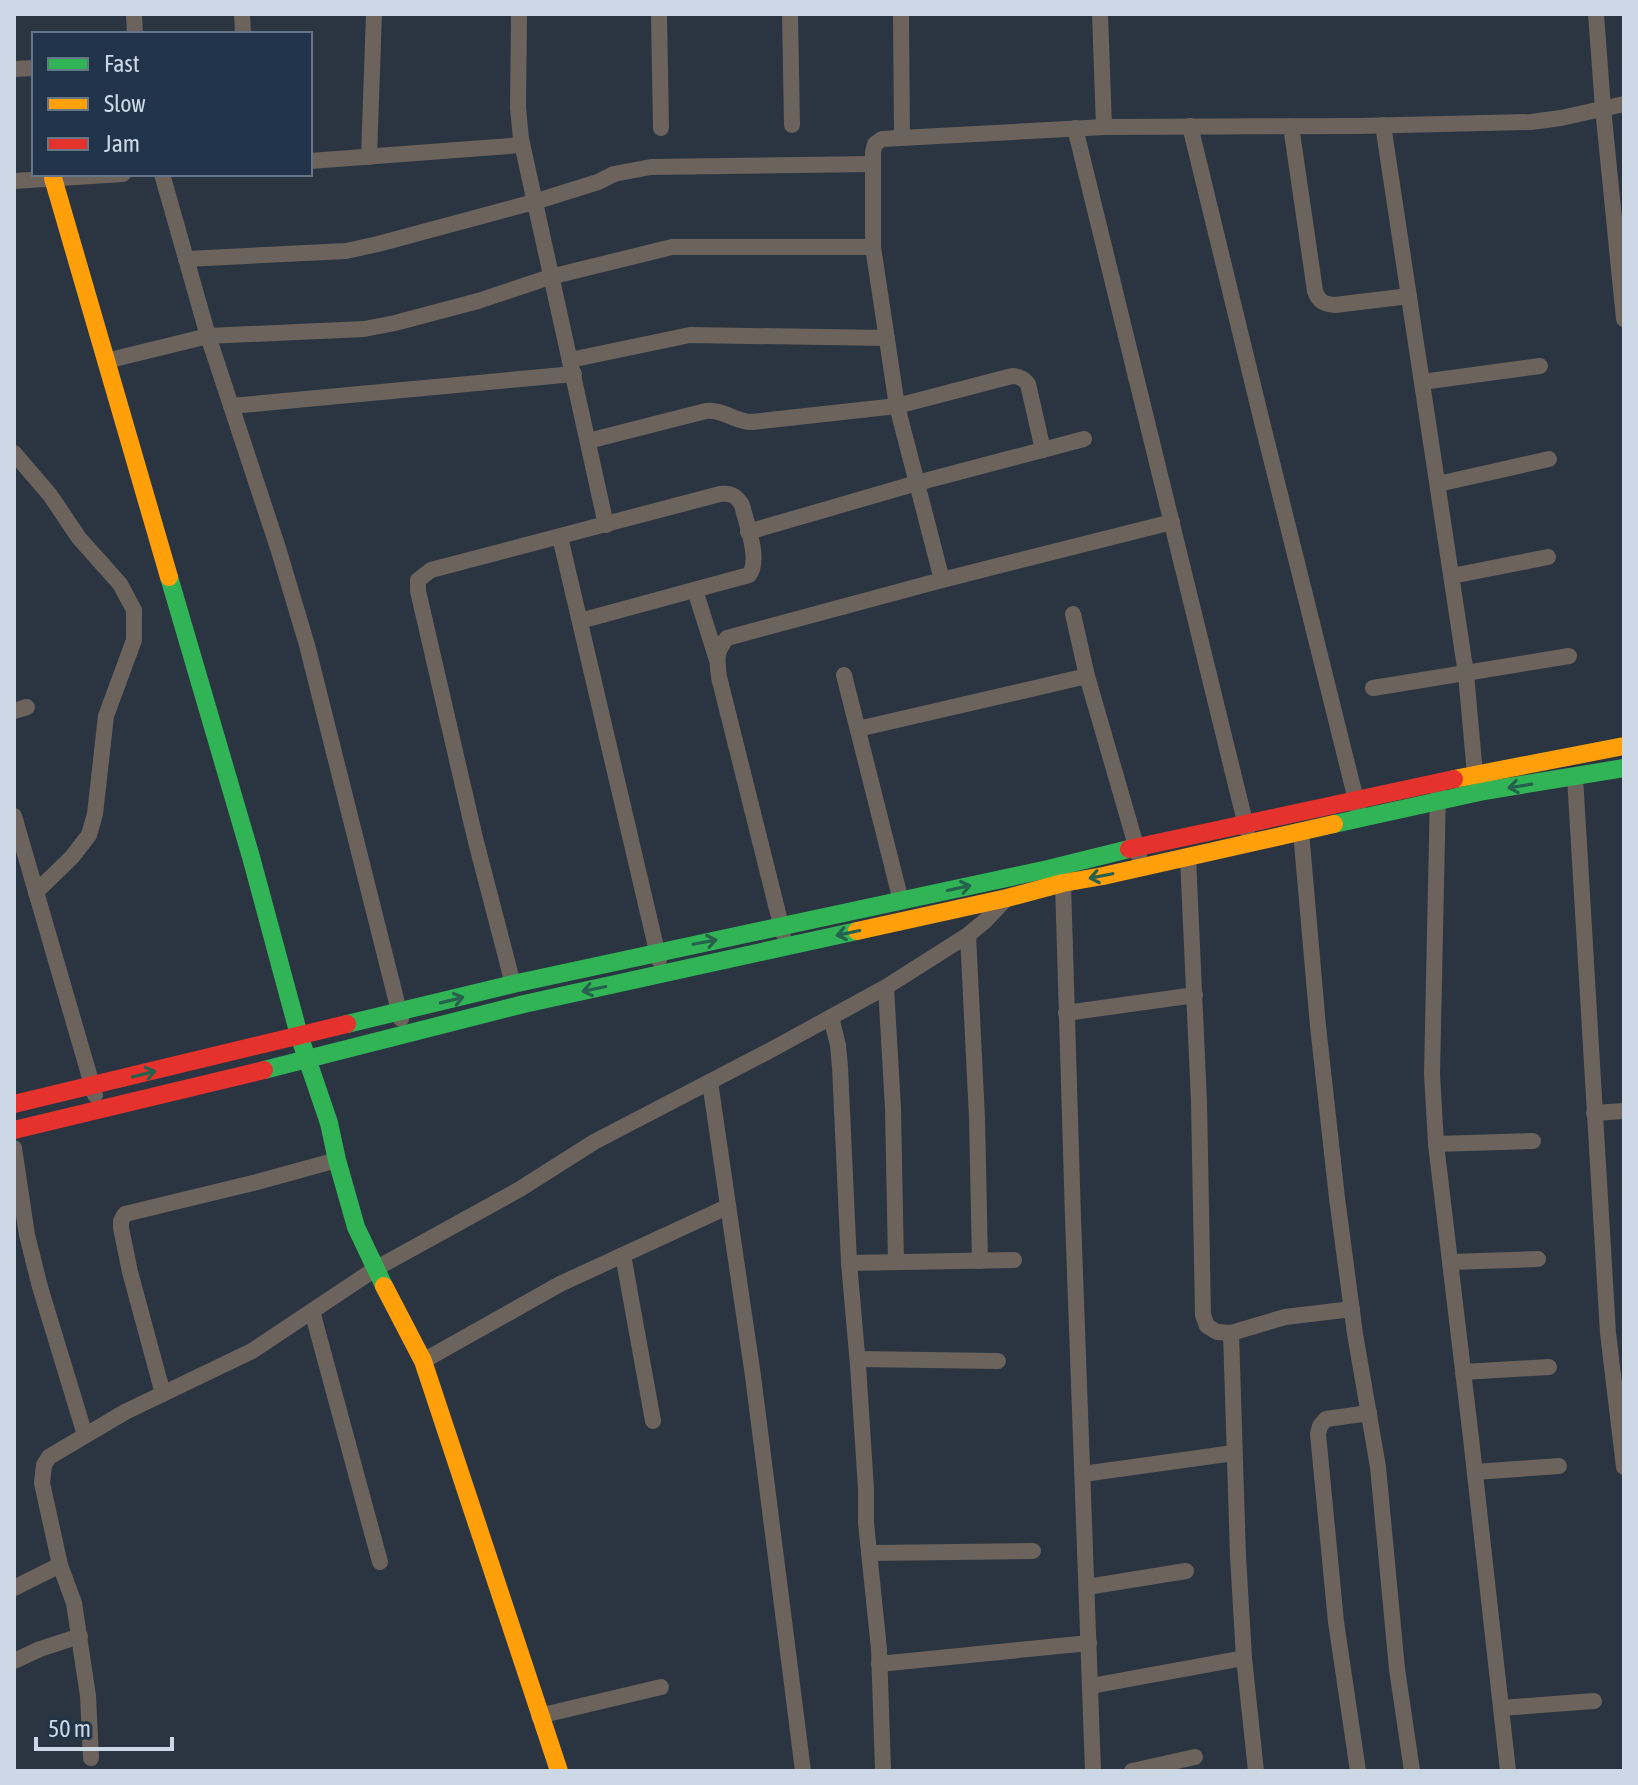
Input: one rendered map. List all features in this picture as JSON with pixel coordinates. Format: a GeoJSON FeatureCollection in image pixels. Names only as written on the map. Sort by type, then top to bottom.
{"type":"FeatureCollection","features":[{"type":"Feature","properties":{"kind":"main road"},"geometry":{"type":"LineString","coordinates":[[53,178],[299,1035],[329,1123],[356,1227],[423,1361],[559,1771]]}},
{"type":"Feature","properties":{"kind":"main road"},"geometry":{"type":"LineString","coordinates":[[14,1104],[513,984],[1019,876],[1356,799],[1624,746]]}},
{"type":"Feature","properties":{"kind":"main road"},"geometry":{"type":"LineString","coordinates":[[14,1130],[524,1004],[1484,791],[1624,768]]}},
{"type":"Feature","properties":{"kind":"street"},"geometry":{"type":"LineString","coordinates":[[369,157],[374,14]]}},
{"type":"Feature","properties":{"kind":"street"},"geometry":{"type":"LineString","coordinates":[[519,14],[518,108],[522,145],[606,525]]}},
{"type":"Feature","properties":{"kind":"street"},"geometry":{"type":"LineString","coordinates":[[659,14],[661,128]]}},
{"type":"Feature","properties":{"kind":"street"},"geometry":{"type":"LineString","coordinates":[[790,14],[792,125]]}},
{"type":"Feature","properties":{"kind":"street"},"geometry":{"type":"LineString","coordinates":[[901,14],[902,137]]}},
{"type":"Feature","properties":{"kind":"street"},"geometry":{"type":"LineString","coordinates":[[1100,14],[1104,127]]}},
{"type":"Feature","properties":{"kind":"street"},"geometry":{"type":"LineString","coordinates":[[1596,14],[1624,319]]}},
{"type":"Feature","properties":{"kind":"street"},"geometry":{"type":"LineString","coordinates":[[942,580],[897,406],[873,247],[873,164],[875,144],[882,139],[1104,127],[1531,122],[1624,104]]}},
{"type":"Feature","properties":{"kind":"street"},"geometry":{"type":"LineString","coordinates":[[1383,125],[1466,674],[1475,774]]}},
{"type":"Feature","properties":{"kind":"street"},"geometry":{"type":"LineString","coordinates":[[1190,126],[1361,818]]}},
{"type":"Feature","properties":{"kind":"street"},"geometry":{"type":"LineString","coordinates":[[1291,126],[1318,300],[1335,305],[1409,296]]}},
{"type":"Feature","properties":{"kind":"street"},"geometry":{"type":"LineString","coordinates":[[1075,128],[1250,843]]}},
{"type":"Feature","properties":{"kind":"street"},"geometry":{"type":"LineString","coordinates":[[312,161],[522,145]]}},
{"type":"Feature","properties":{"kind":"street"},"geometry":{"type":"LineString","coordinates":[[186,259],[346,251],[534,202],[614,174],[651,167],[873,164]]}},
{"type":"Feature","properties":{"kind":"street"},"geometry":{"type":"LineString","coordinates":[[14,181],[88,176]]}},
{"type":"Feature","properties":{"kind":"street"},"geometry":{"type":"LineString","coordinates":[[163,176],[208,336],[307,645],[403,1034]]}},
{"type":"Feature","properties":{"kind":"street"},"geometry":{"type":"LineString","coordinates":[[106,361],[208,336],[364,329],[395,323],[478,301],[550,277],[672,247],[873,247]]}},
{"type":"Feature","properties":{"kind":"street"},"geometry":{"type":"LineString","coordinates":[[231,406],[572,367],[690,335],[887,338]]}},
{"type":"Feature","properties":{"kind":"street"},"geometry":{"type":"LineString","coordinates":[[1422,382],[1540,366]]}},
{"type":"Feature","properties":{"kind":"street"},"geometry":{"type":"LineString","coordinates":[[588,441],[714,410],[737,420],[752,422],[897,406],[1018,376],[1028,384],[1043,450]]}},
{"type":"Feature","properties":{"kind":"street"},"geometry":{"type":"LineString","coordinates":[[748,532],[1084,439]]}},
{"type":"Feature","properties":{"kind":"street"},"geometry":{"type":"LineString","coordinates":[[14,453],[50,495],[79,538],[120,584],[134,610],[134,640],[106,716],[95,814],[89,835],[72,857],[36,892]]}},
{"type":"Feature","properties":{"kind":"street"},"geometry":{"type":"LineString","coordinates":[[1438,484],[1549,459]]}},
{"type":"Feature","properties":{"kind":"street"},"geometry":{"type":"LineString","coordinates":[[513,984],[475,838],[418,580],[431,570],[729,493],[737,497],[742,505],[755,559],[754,569],[749,575],[580,621]]}},
{"type":"Feature","properties":{"kind":"street"},"geometry":{"type":"LineString","coordinates":[[717,660],[719,647],[727,638],[1172,522]]}},
{"type":"Feature","properties":{"kind":"street"},"geometry":{"type":"LineString","coordinates":[[560,537],[662,974]]}},
{"type":"Feature","properties":{"kind":"street"},"geometry":{"type":"LineString","coordinates":[[1452,576],[1548,557]]}},
{"type":"Feature","properties":{"kind":"street"},"geometry":{"type":"LineString","coordinates":[[695,590],[717,660],[787,946]]}},
{"type":"Feature","properties":{"kind":"street"},"geometry":{"type":"LineString","coordinates":[[1073,614],[1087,676],[1142,867]]}},
{"type":"Feature","properties":{"kind":"street"},"geometry":{"type":"LineString","coordinates":[[1373,688],[1569,656]]}},
{"type":"Feature","properties":{"kind":"street"},"geometry":{"type":"LineString","coordinates":[[844,675],[901,901]]}},
{"type":"Feature","properties":{"kind":"street"},"geometry":{"type":"LineString","coordinates":[[858,729],[1087,676]]}},
{"type":"Feature","properties":{"kind":"street"},"geometry":{"type":"LineString","coordinates":[[1575,777],[1608,1333],[1624,1467]]}},
{"type":"Feature","properties":{"kind":"street"},"geometry":{"type":"LineString","coordinates":[[1438,782],[1432,1074],[1436,1144],[1508,1771]]}},
{"type":"Feature","properties":{"kind":"street"},"geometry":{"type":"LineString","coordinates":[[14,816],[99,1109]]}},
{"type":"Feature","properties":{"kind":"street"},"geometry":{"type":"LineString","coordinates":[[1301,832],[1337,1198],[1378,1467],[1397,1669],[1412,1771]]}},
{"type":"Feature","properties":{"kind":"street"},"geometry":{"type":"LineString","coordinates":[[1188,857],[1195,995],[1203,1315],[1207,1326],[1217,1332],[1231,1333],[1285,1317],[1352,1309]]}},
{"type":"Feature","properties":{"kind":"street"},"geometry":{"type":"LineString","coordinates":[[91,1758],[88,1696],[80,1636],[74,1603],[60,1565],[42,1474],[49,1457],[125,1412],[252,1351],[375,1269],[520,1189],[594,1142],[886,987],[985,921],[1007,898],[1019,876]]}},
{"type":"Feature","properties":{"kind":"street"},"geometry":{"type":"LineString","coordinates":[[1063,883],[1093,1771]]}},
{"type":"Feature","properties":{"kind":"street"},"geometry":{"type":"LineString","coordinates":[[968,935],[980,1261]]}},
{"type":"Feature","properties":{"kind":"street"},"geometry":{"type":"LineString","coordinates":[[886,987],[893,1108],[896,1262]]}},
{"type":"Feature","properties":{"kind":"street"},"geometry":{"type":"LineString","coordinates":[[1066,1013],[1195,995]]}},
{"type":"Feature","properties":{"kind":"street"},"geometry":{"type":"LineString","coordinates":[[831,1017],[840,1067],[849,1263],[879,1664],[883,1771]]}},
{"type":"Feature","properties":{"kind":"street"},"geometry":{"type":"LineString","coordinates":[[710,1082],[753,1376],[803,1771]]}},
{"type":"Feature","properties":{"kind":"street"},"geometry":{"type":"LineString","coordinates":[[1594,1113],[1624,1111]]}},
{"type":"Feature","properties":{"kind":"street"},"geometry":{"type":"LineString","coordinates":[[1436,1144],[1533,1141]]}},
{"type":"Feature","properties":{"kind":"street"},"geometry":{"type":"LineString","coordinates":[[14,1148],[27,1235],[85,1435]]}},
{"type":"Feature","properties":{"kind":"street"},"geometry":{"type":"LineString","coordinates":[[163,1394],[130,1272],[121,1228],[125,1214],[337,1160]]}},
{"type":"Feature","properties":{"kind":"street"},"geometry":{"type":"LineString","coordinates":[[423,1361],[560,1284],[727,1207]]}},
{"type":"Feature","properties":{"kind":"street"},"geometry":{"type":"LineString","coordinates":[[623,1255],[653,1421]]}},
{"type":"Feature","properties":{"kind":"street"},"geometry":{"type":"LineString","coordinates":[[1450,1262],[1538,1259]]}},
{"type":"Feature","properties":{"kind":"street"},"geometry":{"type":"LineString","coordinates":[[849,1263],[1014,1260]]}},
{"type":"Feature","properties":{"kind":"street"},"geometry":{"type":"LineString","coordinates":[[312,1311],[380,1562]]}},
{"type":"Feature","properties":{"kind":"street"},"geometry":{"type":"LineString","coordinates":[[1231,1333],[1244,1658],[1256,1771]]}},
{"type":"Feature","properties":{"kind":"street"},"geometry":{"type":"LineString","coordinates":[[858,1359],[998,1361]]}},
{"type":"Feature","properties":{"kind":"street"},"geometry":{"type":"LineString","coordinates":[[1463,1372],[1549,1367]]}},
{"type":"Feature","properties":{"kind":"street"},"geometry":{"type":"LineString","coordinates":[[1358,1771],[1336,1622],[1318,1434],[1326,1419],[1369,1413]]}},
{"type":"Feature","properties":{"kind":"street"},"geometry":{"type":"LineString","coordinates":[[1083,1474],[1234,1453]]}},
{"type":"Feature","properties":{"kind":"street"},"geometry":{"type":"LineString","coordinates":[[1475,1472],[1559,1466]]}},
{"type":"Feature","properties":{"kind":"street"},"geometry":{"type":"LineString","coordinates":[[869,1553],[1033,1551]]}},
{"type":"Feature","properties":{"kind":"street"},"geometry":{"type":"LineString","coordinates":[[14,1588],[60,1565]]}},
{"type":"Feature","properties":{"kind":"street"},"geometry":{"type":"LineString","coordinates":[[1087,1587],[1186,1571]]}},
{"type":"Feature","properties":{"kind":"street"},"geometry":{"type":"LineString","coordinates":[[14,1661],[80,1636]]}},
{"type":"Feature","properties":{"kind":"street"},"geometry":{"type":"LineString","coordinates":[[879,1664],[1089,1643]]}},
{"type":"Feature","properties":{"kind":"street"},"geometry":{"type":"LineString","coordinates":[[1091,1686],[1244,1658]]}},
{"type":"Feature","properties":{"kind":"street"},"geometry":{"type":"LineString","coordinates":[[539,1716],[661,1687]]}},
{"type":"Feature","properties":{"kind":"street"},"geometry":{"type":"LineString","coordinates":[[1501,1708],[1594,1701]]}},
{"type":"Feature","properties":{"kind":"street"},"geometry":{"type":"LineString","coordinates":[[1132,1771],[1195,1757]]}},
{"type":"Feature","properties":{"kind":"traffic: fast"},"geometry":{"type":"LineString","coordinates":[[169,577],[251,857],[299,1035],[329,1123],[356,1227],[384,1286]]}},
{"type":"Feature","properties":{"kind":"traffic: fast"},"geometry":{"type":"LineString","coordinates":[[1334,824],[1484,791],[1624,768]]}},
{"type":"Feature","properties":{"kind":"traffic: fast"},"geometry":{"type":"LineString","coordinates":[[347,1024],[513,984],[1129,849]]}},
{"type":"Feature","properties":{"kind":"traffic: fast"},"geometry":{"type":"LineString","coordinates":[[264,1070],[524,1004],[857,931]]}},
{"type":"Feature","properties":{"kind":"traffic: slow"},"geometry":{"type":"LineString","coordinates":[[53,178],[169,577]]}},
{"type":"Feature","properties":{"kind":"traffic: slow"},"geometry":{"type":"LineString","coordinates":[[1454,779],[1624,746]]}},
{"type":"Feature","properties":{"kind":"traffic: slow"},"geometry":{"type":"LineString","coordinates":[[857,931],[1334,824]]}},
{"type":"Feature","properties":{"kind":"traffic: slow"},"geometry":{"type":"LineString","coordinates":[[384,1286],[423,1361],[559,1771]]}},
{"type":"Feature","properties":{"kind":"traffic: jam"},"geometry":{"type":"LineString","coordinates":[[1129,849],[1454,779]]}},
{"type":"Feature","properties":{"kind":"traffic: jam"},"geometry":{"type":"LineString","coordinates":[[14,1104],[347,1024]]}},
{"type":"Feature","properties":{"kind":"traffic: jam"},"geometry":{"type":"LineString","coordinates":[[14,1130],[264,1070]]}}]}
